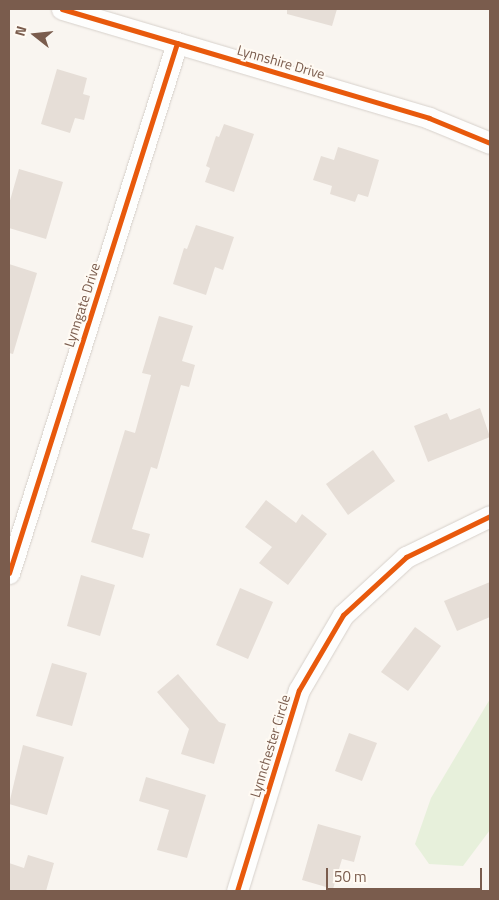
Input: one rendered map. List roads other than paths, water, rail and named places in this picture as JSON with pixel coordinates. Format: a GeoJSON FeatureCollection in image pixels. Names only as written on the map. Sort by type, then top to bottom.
{"type":"FeatureCollection","features":[{"type":"Feature","properties":{"kind":"street","name":"Lynnshire Drive"},"geometry":{"type":"LineString","coordinates":[[62,9],[430,118],[490,143]]}},
{"type":"Feature","properties":{"kind":"street","name":"Lynngate Drive"},"geometry":{"type":"LineString","coordinates":[[9,573],[177,43]]}},
{"type":"Feature","properties":{"kind":"street","name":"Lynnchester Circle"},"geometry":{"type":"LineString","coordinates":[[237,891],[299,690],[343,615],[406,557],[490,516]]}}]}
